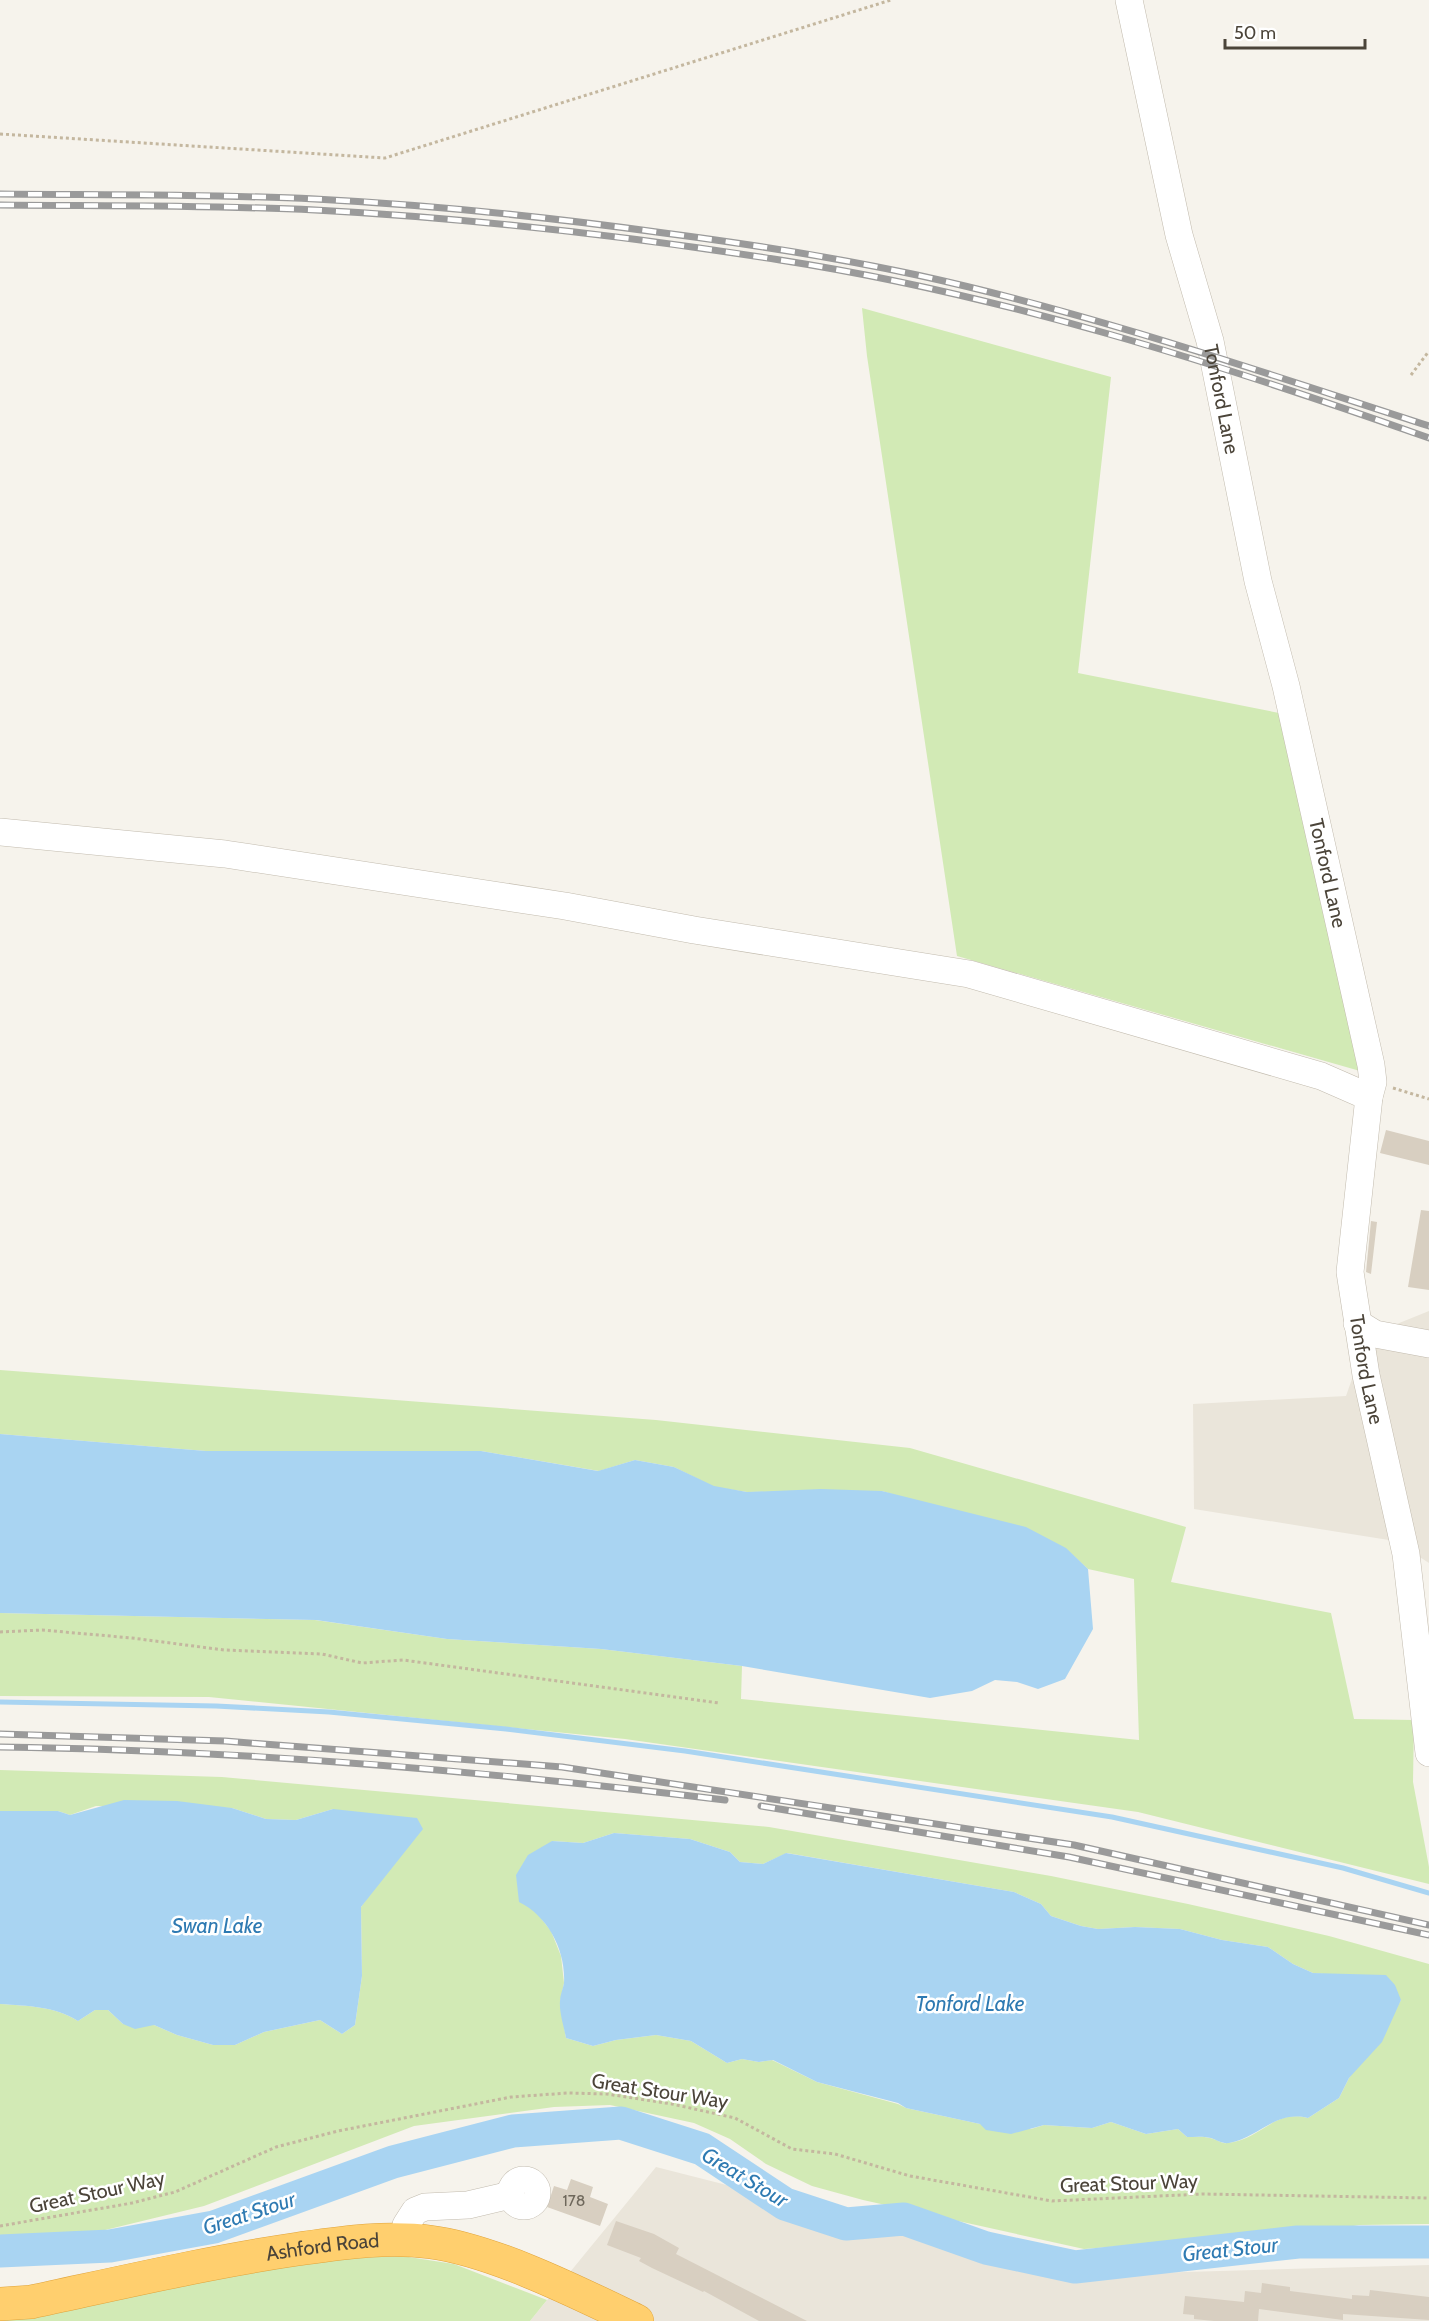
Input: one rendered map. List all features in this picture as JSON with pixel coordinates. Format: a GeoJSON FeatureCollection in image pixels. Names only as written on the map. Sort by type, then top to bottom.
{"type":"FeatureCollection","features":[{"type":"Feature","properties":{"kind":"highway","name":"Ashford Road"},"geometry":{"type":"LineString","coordinates":[[0,2304],[31,2302],[248,2256],[346,2242],[405,2241],[430,2242],[486,2257],[588,2297],[637,2321]]}},
{"type":"Feature","properties":{"kind":"street","name":"Tonford Lane"},"geometry":{"type":"LineString","coordinates":[[1129,0],[1179,235],[1210,341],[1258,581],[1302,756],[1371,1090],[1350,1272],[1366,1375],[1406,1554],[1429,1754]]}},
{"type":"Feature","properties":{"kind":"street"},"geometry":{"type":"LineString","coordinates":[[0,832],[237,856],[565,906],[705,932],[969,974],[1371,1090]]}},
{"type":"Feature","properties":{"kind":"street"},"geometry":{"type":"LineString","coordinates":[[1357,1323],[1375,1334],[1429,1344]]}},
{"type":"Feature","properties":{"kind":"street"},"geometry":{"type":"LineString","coordinates":[[405,2241],[406,2225],[415,2211],[425,2207],[468,2205],[512,2195]]}},
{"type":"Feature","properties":{"kind":"path"},"geometry":{"type":"LineString","coordinates":[[0,134],[385,158],[891,0]]}},
{"type":"Feature","properties":{"kind":"path"},"geometry":{"type":"LineString","coordinates":[[1412,375],[1429,351]]}},
{"type":"Feature","properties":{"kind":"path"},"geometry":{"type":"LineString","coordinates":[[1371,1090],[1429,1099]]}},
{"type":"Feature","properties":{"kind":"path"},"geometry":{"type":"LineString","coordinates":[[0,1632],[42,1630],[132,1638],[224,1650],[322,1654],[362,1663],[403,1660],[719,1703]]}},
{"type":"Feature","properties":{"kind":"path","name":"Great Stour Way"},"geometry":{"type":"LineString","coordinates":[[0,2226],[132,2204],[175,2192],[276,2147],[338,2131],[511,2097],[568,2093],[607,2094],[672,2104],[735,2118],[792,2149],[836,2154],[910,2176],[1052,2201],[1203,2194],[1429,2198]]}},
{"type":"Feature","properties":{"kind":"shaded area"},"geometry":{"type":"Polygon","coordinates":[[[1429,1311],[1429,1563],[1395,1541],[1194,1509],[1193,1404],[1346,1396],[1367,1336],[1429,1311]]]}},
{"type":"Feature","properties":{"kind":"shaded area"},"geometry":{"type":"Polygon","coordinates":[[[656,2167],[1081,2275],[1429,2265],[1429,2321],[530,2321],[656,2167]]]}},
{"type":"Feature","properties":{"kind":"green space"},"geometry":{"type":"Polygon","coordinates":[[[862,308],[1111,377],[1078,673],[1279,713],[1367,1073],[957,956],[867,356],[862,308]]]}},
{"type":"Feature","properties":{"kind":"green space"},"geometry":{"type":"Polygon","coordinates":[[[0,1370],[656,1420],[910,1448],[1186,1527],[1171,1582],[1331,1613],[1354,1719],[1414,1720],[1413,1782],[1429,1867],[1429,1884],[1138,1812],[625,1739],[209,1697],[0,1696],[0,1613],[315,1620],[447,1639],[601,1649],[742,1666],[741,1699],[1139,1740],[1134,1579],[1088,1569],[1065,1548],[882,1491],[747,1492],[714,1487],[674,1467],[635,1460],[599,1471],[481,1451],[206,1451],[0,1434],[0,1370]]]}},
{"type":"Feature","properties":{"kind":"green space"},"geometry":{"type":"Polygon","coordinates":[[[0,1770],[222,1777],[769,1827],[1051,1876],[1188,1904],[1329,1936],[1429,1964],[1429,2224],[1359,2225],[1310,2234],[1234,2237],[1084,2249],[863,2200],[812,2186],[766,2164],[730,2139],[694,2123],[610,2105],[554,2107],[414,2126],[204,2206],[97,2232],[0,2243],[0,2004],[31,2006],[60,2012],[78,2021],[95,2010],[108,2010],[123,2024],[154,2025],[177,2035],[213,2045],[235,2045],[264,2032],[320,2020],[342,2034],[355,2025],[362,1976],[361,1907],[373,1890],[333,1809],[296,1820],[266,1819],[232,1808],[96,1806],[70,1815],[58,1811],[0,1811],[0,1770]],[[614,1833],[583,1843],[552,1841],[533,1908],[551,1931],[561,1956],[564,1983],[560,2003],[566,2038],[593,2046],[616,2040],[656,2035],[691,2041],[727,2063],[742,2059],[759,2062],[772,2060],[817,2082],[906,2108],[980,2124],[1031,2129],[1044,2125],[1092,2128],[1111,2122],[1146,2134],[1178,2129],[1187,2137],[1207,2137],[1225,2143],[1249,2137],[1285,2118],[1296,2116],[1308,2118],[1339,2098],[1349,2078],[1391,2019],[1401,2000],[1346,1976],[1313,1973],[1293,1964],[1268,1947],[1222,1940],[1180,1929],[1135,1927],[1098,1929],[1081,1926],[1051,1916],[1041,1904],[1014,1892],[787,1853],[763,1864],[740,1862],[730,1852],[690,1839],[614,1833]]]}},
{"type":"Feature","properties":{"kind":"green space"},"geometry":{"type":"Polygon","coordinates":[[[402,2256],[454,2264],[547,2300],[530,2321],[0,2321],[282,2261],[402,2256]]]}},
{"type":"Feature","properties":{"kind":"water"},"geometry":{"type":"Polygon","coordinates":[[[0,1434],[206,1451],[481,1451],[598,1471],[635,1460],[674,1467],[714,1486],[747,1492],[821,1489],[882,1491],[1026,1527],[1066,1548],[1088,1569],[1093,1629],[1065,1679],[1038,1689],[1017,1682],[995,1680],[972,1691],[930,1698],[742,1666],[601,1649],[447,1639],[316,1620],[0,1613],[0,1434]]]}},
{"type":"Feature","properties":{"kind":"water","name":"Swan Lake"},"geometry":{"type":"Polygon","coordinates":[[[124,1800],[177,1801],[232,1808],[266,1819],[296,1820],[333,1809],[417,1818],[423,1829],[361,1907],[362,1976],[355,2025],[342,2034],[320,2020],[264,2032],[235,2045],[213,2045],[177,2035],[154,2025],[135,2029],[123,2024],[108,2010],[95,2010],[78,2021],[60,2012],[31,2006],[0,2004],[0,1811],[58,1811],[70,1815],[124,1800]]]}},
{"type":"Feature","properties":{"kind":"water","name":"Tonford Lake"},"geometry":{"type":"Polygon","coordinates":[[[614,1833],[690,1839],[730,1852],[740,1862],[763,1864],[786,1853],[1014,1892],[1041,1904],[1051,1916],[1081,1926],[1098,1929],[1135,1927],[1180,1929],[1222,1940],[1268,1947],[1293,1964],[1313,1973],[1386,1975],[1395,1985],[1401,2000],[1382,2042],[1349,2078],[1339,2098],[1308,2118],[1286,2118],[1240,2140],[1226,2143],[1208,2137],[1187,2137],[1178,2129],[1146,2134],[1111,2122],[1092,2128],[1044,2125],[1011,2134],[986,2130],[980,2124],[906,2108],[898,2103],[817,2082],[773,2060],[759,2062],[742,2059],[727,2063],[691,2041],[656,2035],[616,2040],[593,2046],[566,2038],[560,2005],[564,1983],[562,1959],[547,1925],[539,1916],[519,1902],[516,1875],[528,1855],[552,1841],[583,1843],[614,1833]]]}},
{"type":"Feature","properties":{"kind":"building"},"geometry":{"type":"Polygon","coordinates":[[[1386,1130],[1429,1141],[1429,1165],[1380,1153],[1386,1130]]]}},
{"type":"Feature","properties":{"kind":"building"},"geometry":{"type":"Polygon","coordinates":[[[1421,1210],[1429,1211],[1429,1290],[1408,1287],[1421,1210]]]}},
{"type":"Feature","properties":{"kind":"building"},"geometry":{"type":"Polygon","coordinates":[[[1371,1221],[1377,1222],[1371,1274],[1366,1272],[1371,1221]]]}},
{"type":"Feature","properties":{"kind":"building"},"geometry":{"type":"Polygon","coordinates":[[[571,2179],[593,2187],[590,2197],[608,2204],[600,2226],[547,2207],[554,2186],[567,2190],[571,2179]]]}},
{"type":"Feature","properties":{"kind":"building"},"geometry":{"type":"Polygon","coordinates":[[[616,2221],[654,2234],[679,2248],[676,2254],[807,2321],[759,2321],[704,2291],[652,2268],[639,2261],[641,2258],[607,2245],[616,2221]]]}},
{"type":"Feature","properties":{"kind":"building"},"geometry":{"type":"Polygon","coordinates":[[[1262,2283],[1290,2287],[1290,2291],[1352,2299],[1352,2295],[1369,2296],[1370,2290],[1429,2297],[1429,2320],[1343,2314],[1343,2320],[1259,2309],[1258,2321],[1214,2321],[1194,2319],[1194,2315],[1183,2314],[1185,2296],[1244,2302],[1245,2291],[1261,2293],[1262,2283]]]}},
{"type":"Feature","properties":{"kind":"waterway"},"geometry":{"type":"LineString","coordinates":[[0,1702],[216,1706],[329,1712],[506,1729],[685,1751],[1112,1817],[1343,1868],[1429,1893]]}},
{"type":"Feature","properties":{"kind":"waterway","name":"Great Stour"},"geometry":{"type":"LineString","coordinates":[[0,2251],[110,2246],[214,2227],[393,2162],[513,2131],[621,2123],[702,2149],[785,2204],[846,2224],[904,2219],[986,2248],[1075,2267],[1298,2242],[1429,2242]]}},
{"type":"Feature","properties":{"kind":"railway"},"geometry":{"type":"LineString","coordinates":[[0,194],[236,196],[403,205],[577,222],[791,251],[917,275],[1046,307],[1175,344],[1429,426]]}},
{"type":"Feature","properties":{"kind":"railway"},"geometry":{"type":"LineString","coordinates":[[0,205],[236,207],[373,213],[548,229],[780,260],[862,274],[945,292],[1109,334],[1190,358],[1429,438]]}},
{"type":"Feature","properties":{"kind":"railway"},"geometry":{"type":"LineString","coordinates":[[0,1734],[225,1741],[562,1767],[1074,1845],[1429,1925]]}},
{"type":"Feature","properties":{"kind":"railway"},"geometry":{"type":"LineString","coordinates":[[0,1747],[273,1757],[454,1771],[725,1800]]}},
{"type":"Feature","properties":{"kind":"railway"},"geometry":{"type":"LineString","coordinates":[[761,1806],[1069,1857],[1429,1935]]}}]}
